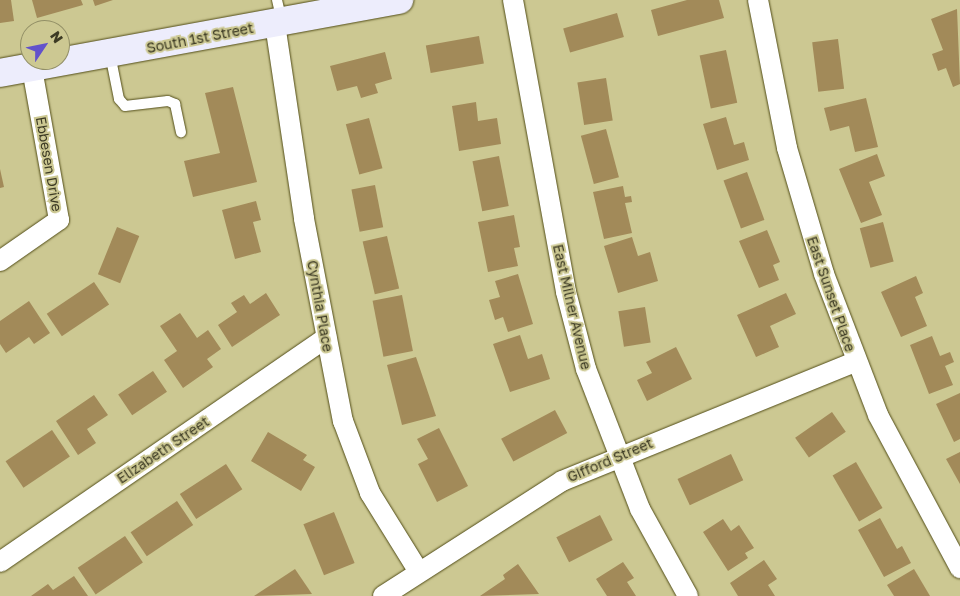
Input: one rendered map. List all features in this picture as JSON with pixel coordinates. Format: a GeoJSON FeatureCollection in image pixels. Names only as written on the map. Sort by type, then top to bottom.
{"type":"FeatureCollection","features":[{"type":"Feature","properties":{"kind":"street","name":"East Milner Avenue"},"geometry":{"type":"LineString","coordinates":[[513,0],[566,292],[586,369],[618,455],[656,543],[688,596]]}},
{"type":"Feature","properties":{"kind":"street","name":"East Sunset Place"},"geometry":{"type":"LineString","coordinates":[[758,0],[807,223],[855,362],[921,502],[960,568]]}},
{"type":"Feature","properties":{"kind":"street","name":"South 1st Street"},"geometry":{"type":"LineString","coordinates":[[70,61],[110,54],[278,15],[387,1]]}},
{"type":"Feature","properties":{"kind":"street","name":"Cynthia Place"},"geometry":{"type":"LineString","coordinates":[[278,15],[326,338],[343,421],[362,476],[419,572]]}},
{"type":"Feature","properties":{"kind":"street","name":"South 1st Street"},"geometry":{"type":"LineString","coordinates":[[0,73],[20,70]]}},
{"type":"Feature","properties":{"kind":"street","name":"Ebbesen Drive"},"geometry":{"type":"LineString","coordinates":[[0,261],[59,220],[32,70]]}},
{"type":"Feature","properties":{"kind":"street","name":"Elizabeth Street"},"geometry":{"type":"LineString","coordinates":[[0,562],[326,338]]}},
{"type":"Feature","properties":{"kind":"street","name":"Gifford Street"},"geometry":{"type":"LineString","coordinates":[[383,596],[517,506],[618,455],[855,362]]}},
{"type":"Feature","properties":{"kind":"lane"},"geometry":{"type":"LineString","coordinates":[[110,54],[119,99],[125,106],[168,101],[175,104],[181,132]]}},
{"type":"Feature","properties":{"kind":"building"},"geometry":{"type":"Polygon","coordinates":[[[0,0],[11,0],[14,21],[0,23],[0,0]]]}},
{"type":"Feature","properties":{"kind":"building"},"geometry":{"type":"Polygon","coordinates":[[[32,0],[81,0],[83,5],[37,18],[32,0]]]}},
{"type":"Feature","properties":{"kind":"building"},"geometry":{"type":"Polygon","coordinates":[[[93,0],[113,0],[95,6],[93,0]]]}},
{"type":"Feature","properties":{"kind":"building"},"geometry":{"type":"Polygon","coordinates":[[[687,0],[719,0],[724,18],[658,36],[651,10],[687,0]]]}},
{"type":"Feature","properties":{"kind":"building"},"geometry":{"type":"Polygon","coordinates":[[[957,9],[960,84],[953,87],[946,68],[938,71],[932,54],[943,50],[931,19],[957,9]]]}},
{"type":"Feature","properties":{"kind":"building"},"geometry":{"type":"Polygon","coordinates":[[[617,13],[624,37],[570,52],[563,28],[617,13]]]}},
{"type":"Feature","properties":{"kind":"building"},"geometry":{"type":"Polygon","coordinates":[[[479,36],[484,64],[431,73],[426,45],[479,36]]]}},
{"type":"Feature","properties":{"kind":"building"},"geometry":{"type":"Polygon","coordinates":[[[838,39],[844,89],[818,92],[812,42],[838,39]]]}},
{"type":"Feature","properties":{"kind":"building"},"geometry":{"type":"Polygon","coordinates":[[[726,50],[737,103],[711,108],[700,56],[726,50]]]}},
{"type":"Feature","properties":{"kind":"building"},"geometry":{"type":"Polygon","coordinates":[[[385,52],[392,79],[375,84],[378,93],[361,98],[357,86],[337,91],[330,66],[385,52]]]}},
{"type":"Feature","properties":{"kind":"building"},"geometry":{"type":"Polygon","coordinates":[[[606,78],[613,120],[584,125],[577,83],[606,78]]]}},
{"type":"Feature","properties":{"kind":"building"},"geometry":{"type":"Polygon","coordinates":[[[233,87],[257,182],[193,197],[184,161],[220,153],[205,93],[233,87]]]}},
{"type":"Feature","properties":{"kind":"building"},"geometry":{"type":"Polygon","coordinates":[[[866,98],[878,147],[855,152],[849,126],[830,131],[824,108],[866,98]]]}},
{"type":"Feature","properties":{"kind":"building"},"geometry":{"type":"Polygon","coordinates":[[[476,102],[478,121],[497,118],[501,144],[459,151],[452,106],[476,102]]]}},
{"type":"Feature","properties":{"kind":"building"},"geometry":{"type":"Polygon","coordinates":[[[726,117],[734,145],[744,142],[749,160],[717,170],[703,124],[726,117]]]}},
{"type":"Feature","properties":{"kind":"building"},"geometry":{"type":"Polygon","coordinates":[[[369,118],[382,168],[359,174],[346,124],[369,118]]]}},
{"type":"Feature","properties":{"kind":"building"},"geometry":{"type":"Polygon","coordinates":[[[606,129],[619,177],[594,184],[581,136],[606,129]]]}},
{"type":"Feature","properties":{"kind":"building"},"geometry":{"type":"Polygon","coordinates":[[[877,154],[885,176],[869,182],[882,215],[861,223],[839,169],[877,154]]]}},
{"type":"Feature","properties":{"kind":"building"},"geometry":{"type":"Polygon","coordinates":[[[499,156],[509,206],[482,211],[472,161],[499,156]]]}},
{"type":"Feature","properties":{"kind":"building"},"geometry":{"type":"Polygon","coordinates":[[[0,169],[4,187],[0,188],[0,169]]]}},
{"type":"Feature","properties":{"kind":"building"},"geometry":{"type":"Polygon","coordinates":[[[747,172],[764,220],[741,228],[724,181],[747,172]]]}},
{"type":"Feature","properties":{"kind":"building"},"geometry":{"type":"Polygon","coordinates":[[[375,185],[383,227],[360,232],[351,190],[375,185]]]}},
{"type":"Feature","properties":{"kind":"building"},"geometry":{"type":"Polygon","coordinates":[[[623,186],[625,197],[631,196],[632,202],[625,203],[632,233],[604,239],[593,192],[623,186]]]}},
{"type":"Feature","properties":{"kind":"building"},"geometry":{"type":"Polygon","coordinates":[[[256,201],[261,220],[253,222],[261,252],[235,259],[222,210],[256,201]]]}},
{"type":"Feature","properties":{"kind":"building"},"geometry":{"type":"Polygon","coordinates":[[[514,215],[520,247],[514,248],[518,266],[488,272],[478,222],[514,215]]]}},
{"type":"Feature","properties":{"kind":"building"},"geometry":{"type":"Polygon","coordinates":[[[883,222],[894,262],[870,268],[860,228],[883,222]]]}},
{"type":"Feature","properties":{"kind":"building"},"geometry":{"type":"Polygon","coordinates":[[[117,227],[139,236],[120,283],[98,274],[117,227]]]}},
{"type":"Feature","properties":{"kind":"building"},"geometry":{"type":"Polygon","coordinates":[[[767,230],[780,262],[773,265],[779,280],[759,288],[739,241],[767,230]]]}},
{"type":"Feature","properties":{"kind":"building"},"geometry":{"type":"Polygon","coordinates":[[[387,236],[399,289],[375,294],[363,242],[387,236]]]}},
{"type":"Feature","properties":{"kind":"building"},"geometry":{"type":"Polygon","coordinates":[[[632,237],[638,256],[650,252],[658,281],[618,293],[604,246],[632,237]]]}},
{"type":"Feature","properties":{"kind":"building"},"geometry":{"type":"Polygon","coordinates":[[[518,274],[533,324],[508,332],[503,317],[495,320],[489,300],[500,297],[495,281],[518,274]]]}},
{"type":"Feature","properties":{"kind":"building"},"geometry":{"type":"Polygon","coordinates":[[[916,276],[923,293],[915,297],[927,326],[901,337],[881,292],[916,276]]]}},
{"type":"Feature","properties":{"kind":"building"},"geometry":{"type":"Polygon","coordinates":[[[94,282],[109,304],[62,336],[47,314],[94,282]]]}},
{"type":"Feature","properties":{"kind":"building"},"geometry":{"type":"Polygon","coordinates":[[[266,293],[280,315],[232,347],[218,325],[237,312],[231,303],[244,295],[250,304],[266,293]]]}},
{"type":"Feature","properties":{"kind":"building"},"geometry":{"type":"Polygon","coordinates":[[[786,293],[796,314],[770,326],[779,347],[756,357],[737,315],[786,293]]]}},
{"type":"Feature","properties":{"kind":"building"},"geometry":{"type":"Polygon","coordinates":[[[402,295],[413,351],[383,357],[373,301],[402,295]]]}},
{"type":"Feature","properties":{"kind":"building"},"geometry":{"type":"Polygon","coordinates":[[[29,301],[50,333],[34,344],[29,337],[6,353],[0,344],[0,321],[29,301]]]}},
{"type":"Feature","properties":{"kind":"building"},"geometry":{"type":"Polygon","coordinates":[[[645,307],[651,343],[624,347],[618,311],[645,307]]]}},
{"type":"Feature","properties":{"kind":"building"},"geometry":{"type":"Polygon","coordinates":[[[180,313],[197,338],[208,330],[221,349],[207,359],[213,367],[183,388],[164,360],[177,351],[160,326],[180,313]]]}},
{"type":"Feature","properties":{"kind":"building"},"geometry":{"type":"Polygon","coordinates":[[[520,335],[528,359],[542,354],[550,379],[510,392],[493,344],[520,335]]]}},
{"type":"Feature","properties":{"kind":"building"},"geometry":{"type":"Polygon","coordinates":[[[932,336],[940,356],[950,352],[954,362],[945,366],[953,385],[929,394],[910,345],[932,336]]]}},
{"type":"Feature","properties":{"kind":"building"},"geometry":{"type":"Polygon","coordinates":[[[676,347],[692,379],[647,401],[637,380],[652,373],[646,362],[676,347]]]}},
{"type":"Feature","properties":{"kind":"building"},"geometry":{"type":"Polygon","coordinates":[[[416,357],[436,416],[402,425],[387,365],[416,357]]]}},
{"type":"Feature","properties":{"kind":"building"},"geometry":{"type":"Polygon","coordinates":[[[153,371],[167,392],[132,415],[118,394],[153,371]]]}},
{"type":"Feature","properties":{"kind":"building"},"geometry":{"type":"Polygon","coordinates":[[[960,393],[960,439],[954,442],[936,404],[960,393]]]}},
{"type":"Feature","properties":{"kind":"building"},"geometry":{"type":"Polygon","coordinates":[[[94,395],[108,415],[87,429],[96,443],[78,455],[56,421],[94,395]]]}},
{"type":"Feature","properties":{"kind":"building"},"geometry":{"type":"Polygon","coordinates":[[[555,410],[567,433],[513,462],[501,439],[555,410]]]}},
{"type":"Feature","properties":{"kind":"building"},"geometry":{"type":"Polygon","coordinates":[[[832,412],[846,432],[809,457],[795,438],[832,412]]]}},
{"type":"Feature","properties":{"kind":"building"},"geometry":{"type":"Polygon","coordinates":[[[439,428],[468,486],[437,502],[418,464],[428,459],[417,439],[439,428]]]}},
{"type":"Feature","properties":{"kind":"building"},"geometry":{"type":"Polygon","coordinates":[[[52,430],[70,457],[23,488],[6,461],[52,430]]]}},
{"type":"Feature","properties":{"kind":"building"},"geometry":{"type":"Polygon","coordinates":[[[268,432],[307,455],[303,460],[315,467],[301,491],[251,461],[268,432]]]}},
{"type":"Feature","properties":{"kind":"building"},"geometry":{"type":"Polygon","coordinates":[[[960,452],[960,484],[946,459],[960,452]]]}},
{"type":"Feature","properties":{"kind":"building"},"geometry":{"type":"Polygon","coordinates":[[[731,454],[743,480],[690,505],[678,479],[731,454]]]}},
{"type":"Feature","properties":{"kind":"building"},"geometry":{"type":"Polygon","coordinates":[[[856,462],[882,508],[859,521],[833,475],[856,462]]]}},
{"type":"Feature","properties":{"kind":"building"},"geometry":{"type":"Polygon","coordinates":[[[226,464],[242,489],[196,519],[180,494],[226,464]]]}},
{"type":"Feature","properties":{"kind":"building"},"geometry":{"type":"Polygon","coordinates":[[[177,501],[193,525],[147,556],[131,532],[177,501]]]}},
{"type":"Feature","properties":{"kind":"building"},"geometry":{"type":"Polygon","coordinates":[[[334,512],[355,563],[324,575],[303,524],[334,512]]]}},
{"type":"Feature","properties":{"kind":"building"},"geometry":{"type":"Polygon","coordinates":[[[600,515],[613,540],[569,562],[556,537],[600,515]]]}},
{"type":"Feature","properties":{"kind":"building"},"geometry":{"type":"Polygon","coordinates":[[[880,518],[897,549],[902,546],[911,563],[884,577],[858,530],[880,518]]]}},
{"type":"Feature","properties":{"kind":"building"},"geometry":{"type":"Polygon","coordinates":[[[723,519],[731,531],[739,525],[754,548],[745,553],[748,558],[728,571],[703,532],[723,519]]]}},
{"type":"Feature","properties":{"kind":"building"},"geometry":{"type":"Polygon","coordinates":[[[125,536],[143,563],[96,594],[78,568],[125,536]]]}},
{"type":"Feature","properties":{"kind":"building"},"geometry":{"type":"Polygon","coordinates":[[[764,560],[777,579],[768,585],[775,596],[738,596],[730,583],[764,560]]]}},
{"type":"Feature","properties":{"kind":"building"},"geometry":{"type":"Polygon","coordinates":[[[623,562],[634,578],[627,582],[636,596],[607,596],[596,579],[623,562]]]}},
{"type":"Feature","properties":{"kind":"building"},"geometry":{"type":"Polygon","coordinates":[[[518,564],[539,594],[480,596],[505,579],[503,575],[518,564]]]}},
{"type":"Feature","properties":{"kind":"building"},"geometry":{"type":"Polygon","coordinates":[[[295,569],[312,594],[254,596],[295,569]]]}},
{"type":"Feature","properties":{"kind":"building"},"geometry":{"type":"Polygon","coordinates":[[[914,569],[930,596],[894,596],[887,585],[914,569]]]}},
{"type":"Feature","properties":{"kind":"building"},"geometry":{"type":"Polygon","coordinates":[[[74,576],[88,596],[31,596],[48,584],[53,590],[74,576]]]}}]}
